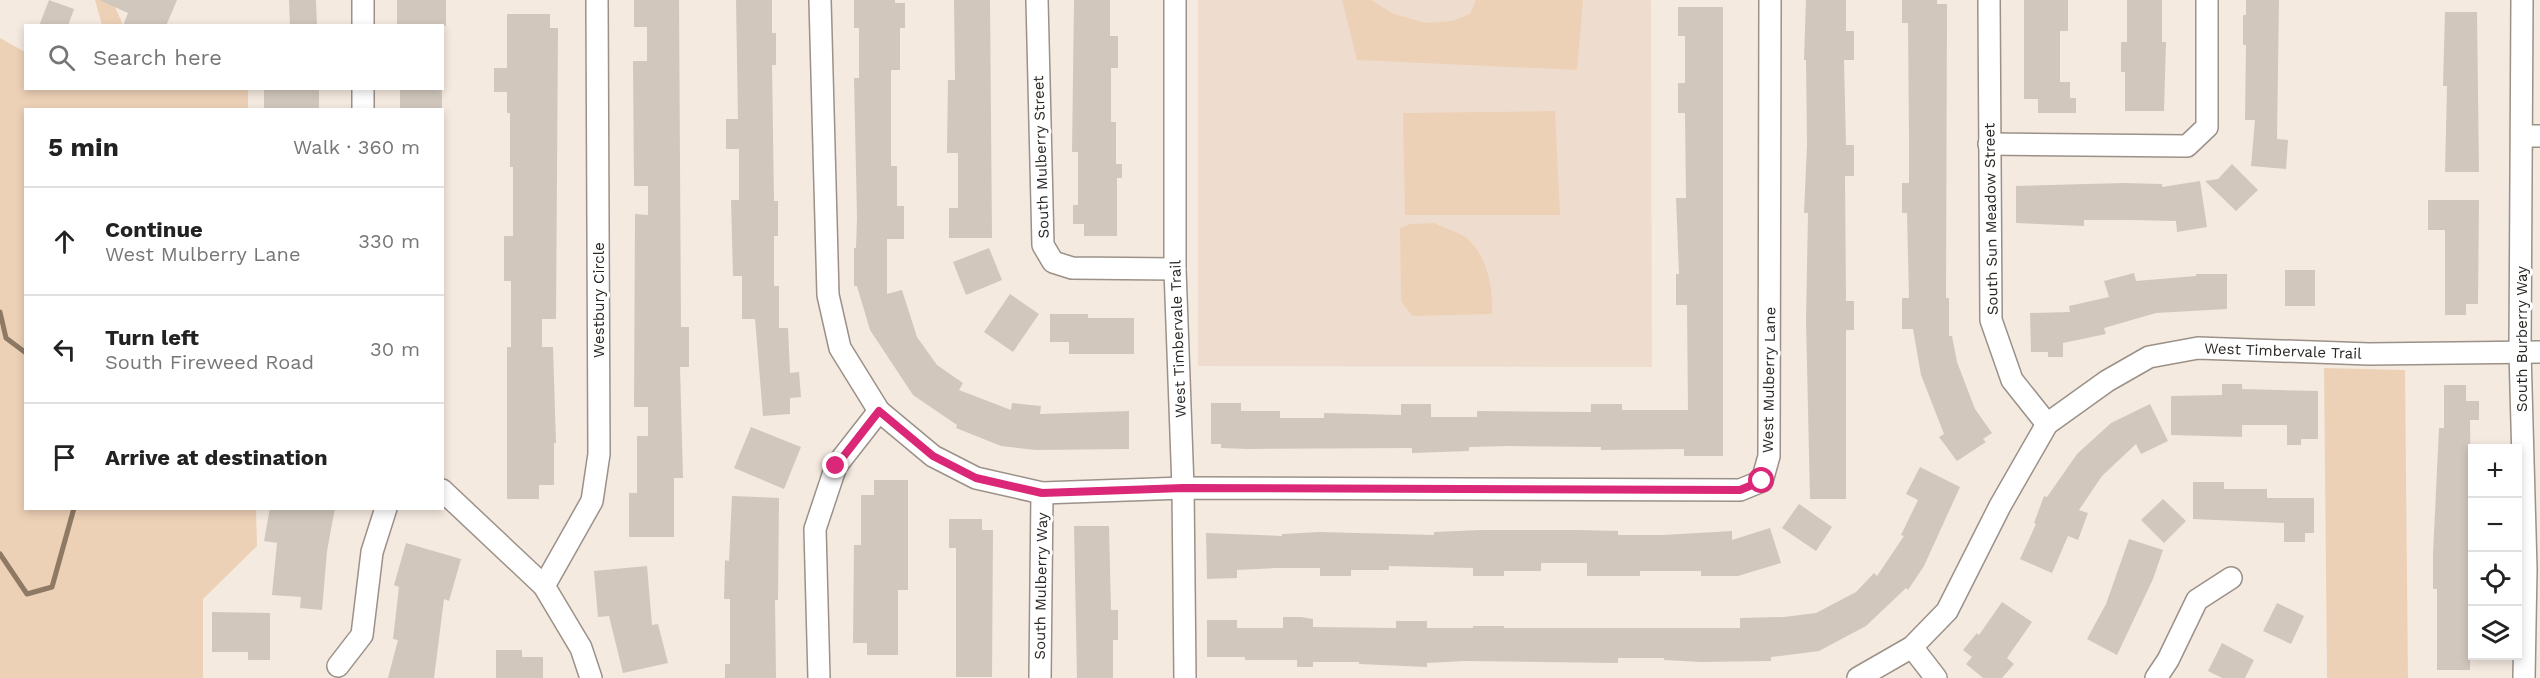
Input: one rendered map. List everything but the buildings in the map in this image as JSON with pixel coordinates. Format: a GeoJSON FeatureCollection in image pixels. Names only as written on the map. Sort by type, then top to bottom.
{"type":"FeatureCollection","features":[{"type":"Feature","properties":{"kind":"street"},"geometry":{"type":"LineString","coordinates":[[363,0],[363,24]]}},
{"type":"Feature","properties":{"kind":"street","name":"Westbury Circle"},"geometry":{"type":"LineString","coordinates":[[544,586],[592,501],[599,454],[597,0]]}},
{"type":"Feature","properties":{"kind":"street","name":"West Mulberry Lane"},"geometry":{"type":"LineString","coordinates":[[820,0],[828,295],[840,348],[879,411],[933,456],[976,478],[1042,493],[1183,488],[1740,490],[1762,481],[1769,456],[1770,0]]}},
{"type":"Feature","properties":{"kind":"street","name":"South Mulberry Street"},"geometry":{"type":"LineString","coordinates":[[1037,0],[1043,245],[1053,261],[1072,268],[1175,269]]}},
{"type":"Feature","properties":{"kind":"street","name":"West Timbervale Trail"},"geometry":{"type":"LineString","coordinates":[[1175,0],[1175,269],[1183,488],[1185,678]]}},
{"type":"Feature","properties":{"kind":"street","name":"South Sun Meadow Street"},"geometry":{"type":"LineString","coordinates":[[1989,0],[1991,320],[2012,380],[2046,424]]}},
{"type":"Feature","properties":{"kind":"street"},"geometry":{"type":"LineString","coordinates":[[1989,144],[2187,146],[2207,127],[2207,0]]}},
{"type":"Feature","properties":{"kind":"street","name":"South Burberry Way"},"geometry":{"type":"LineString","coordinates":[[2522,0],[2531,136],[2530,352],[2533,569],[2524,678]]}},
{"type":"Feature","properties":{"kind":"street"},"geometry":{"type":"LineString","coordinates":[[363,90],[363,108]]}},
{"type":"Feature","properties":{"kind":"street","name":"West Timbervale Trail"},"geometry":{"type":"LineString","coordinates":[[1858,678],[1912,647],[1947,611],[2000,506],[2046,424],[2107,381],[2149,357],[2198,348],[2369,354],[2530,352]]}},
{"type":"Feature","properties":{"kind":"street"},"geometry":{"type":"LineString","coordinates":[[819,678],[815,529],[836,466],[879,411]]}},
{"type":"Feature","properties":{"kind":"street"},"geometry":{"type":"LineString","coordinates":[[444,492],[544,586],[581,648],[591,678]]}},
{"type":"Feature","properties":{"kind":"street","name":"South Mulberry Way"},"geometry":{"type":"LineString","coordinates":[[1040,678],[1042,493]]}},
{"type":"Feature","properties":{"kind":"street"},"geometry":{"type":"LineString","coordinates":[[338,666],[362,635],[372,552],[385,510]]}},
{"type":"Feature","properties":{"kind":"street"},"geometry":{"type":"LineString","coordinates":[[2156,678],[2168,660],[2197,600],[2231,578]]}},
{"type":"Feature","properties":{"kind":"street"},"geometry":{"type":"LineString","coordinates":[[1912,647],[1936,678]]}},
{"type":"Feature","properties":{"kind":"shaded area"},"geometry":{"type":"Polygon","coordinates":[[[95,0],[112,0],[123,24],[102,24],[95,0]]]}},
{"type":"Feature","properties":{"kind":"shaded area"},"geometry":{"type":"Polygon","coordinates":[[[1198,0],[1651,0],[1652,367],[1198,366],[1198,0]]]}},
{"type":"Feature","properties":{"kind":"shaded area"},"geometry":{"type":"Polygon","coordinates":[[[1342,0],[1371,0],[1394,14],[1426,23],[1452,21],[1470,14],[1476,0],[1583,0],[1577,70],[1357,60],[1342,0]]]}},
{"type":"Feature","properties":{"kind":"shaded area"},"geometry":{"type":"Polygon","coordinates":[[[0,38],[24,51],[24,90],[248,90],[248,108],[24,108],[24,510],[256,510],[257,546],[203,599],[203,678],[0,678],[0,38]]]}},
{"type":"Feature","properties":{"kind":"shaded area"},"geometry":{"type":"Polygon","coordinates":[[[1555,111],[1560,215],[1405,215],[1403,113],[1555,111]]]}},
{"type":"Feature","properties":{"kind":"shaded area"},"geometry":{"type":"Polygon","coordinates":[[[1434,223],[1465,237],[1475,247],[1488,274],[1492,314],[1412,316],[1401,301],[1400,228],[1410,224],[1434,223]]]}},
{"type":"Feature","properties":{"kind":"shaded area"},"geometry":{"type":"Polygon","coordinates":[[[2324,368],[2405,370],[2408,678],[2327,678],[2324,368]]]}},
{"type":"Feature","properties":{"kind":"waterway"},"geometry":{"type":"LineString","coordinates":[[0,312],[6,338],[24,352]]}},
{"type":"Feature","properties":{"kind":"waterway"},"geometry":{"type":"LineString","coordinates":[[0,554],[27,594],[52,587],[73,510]]}},
{"type":"Feature","properties":{"kind":"route"},"geometry":{"type":"LineString","coordinates":[[836,466],[879,411],[933,456],[976,478],[1042,493],[1183,488],[1740,490],[1762,481]]}}]}
